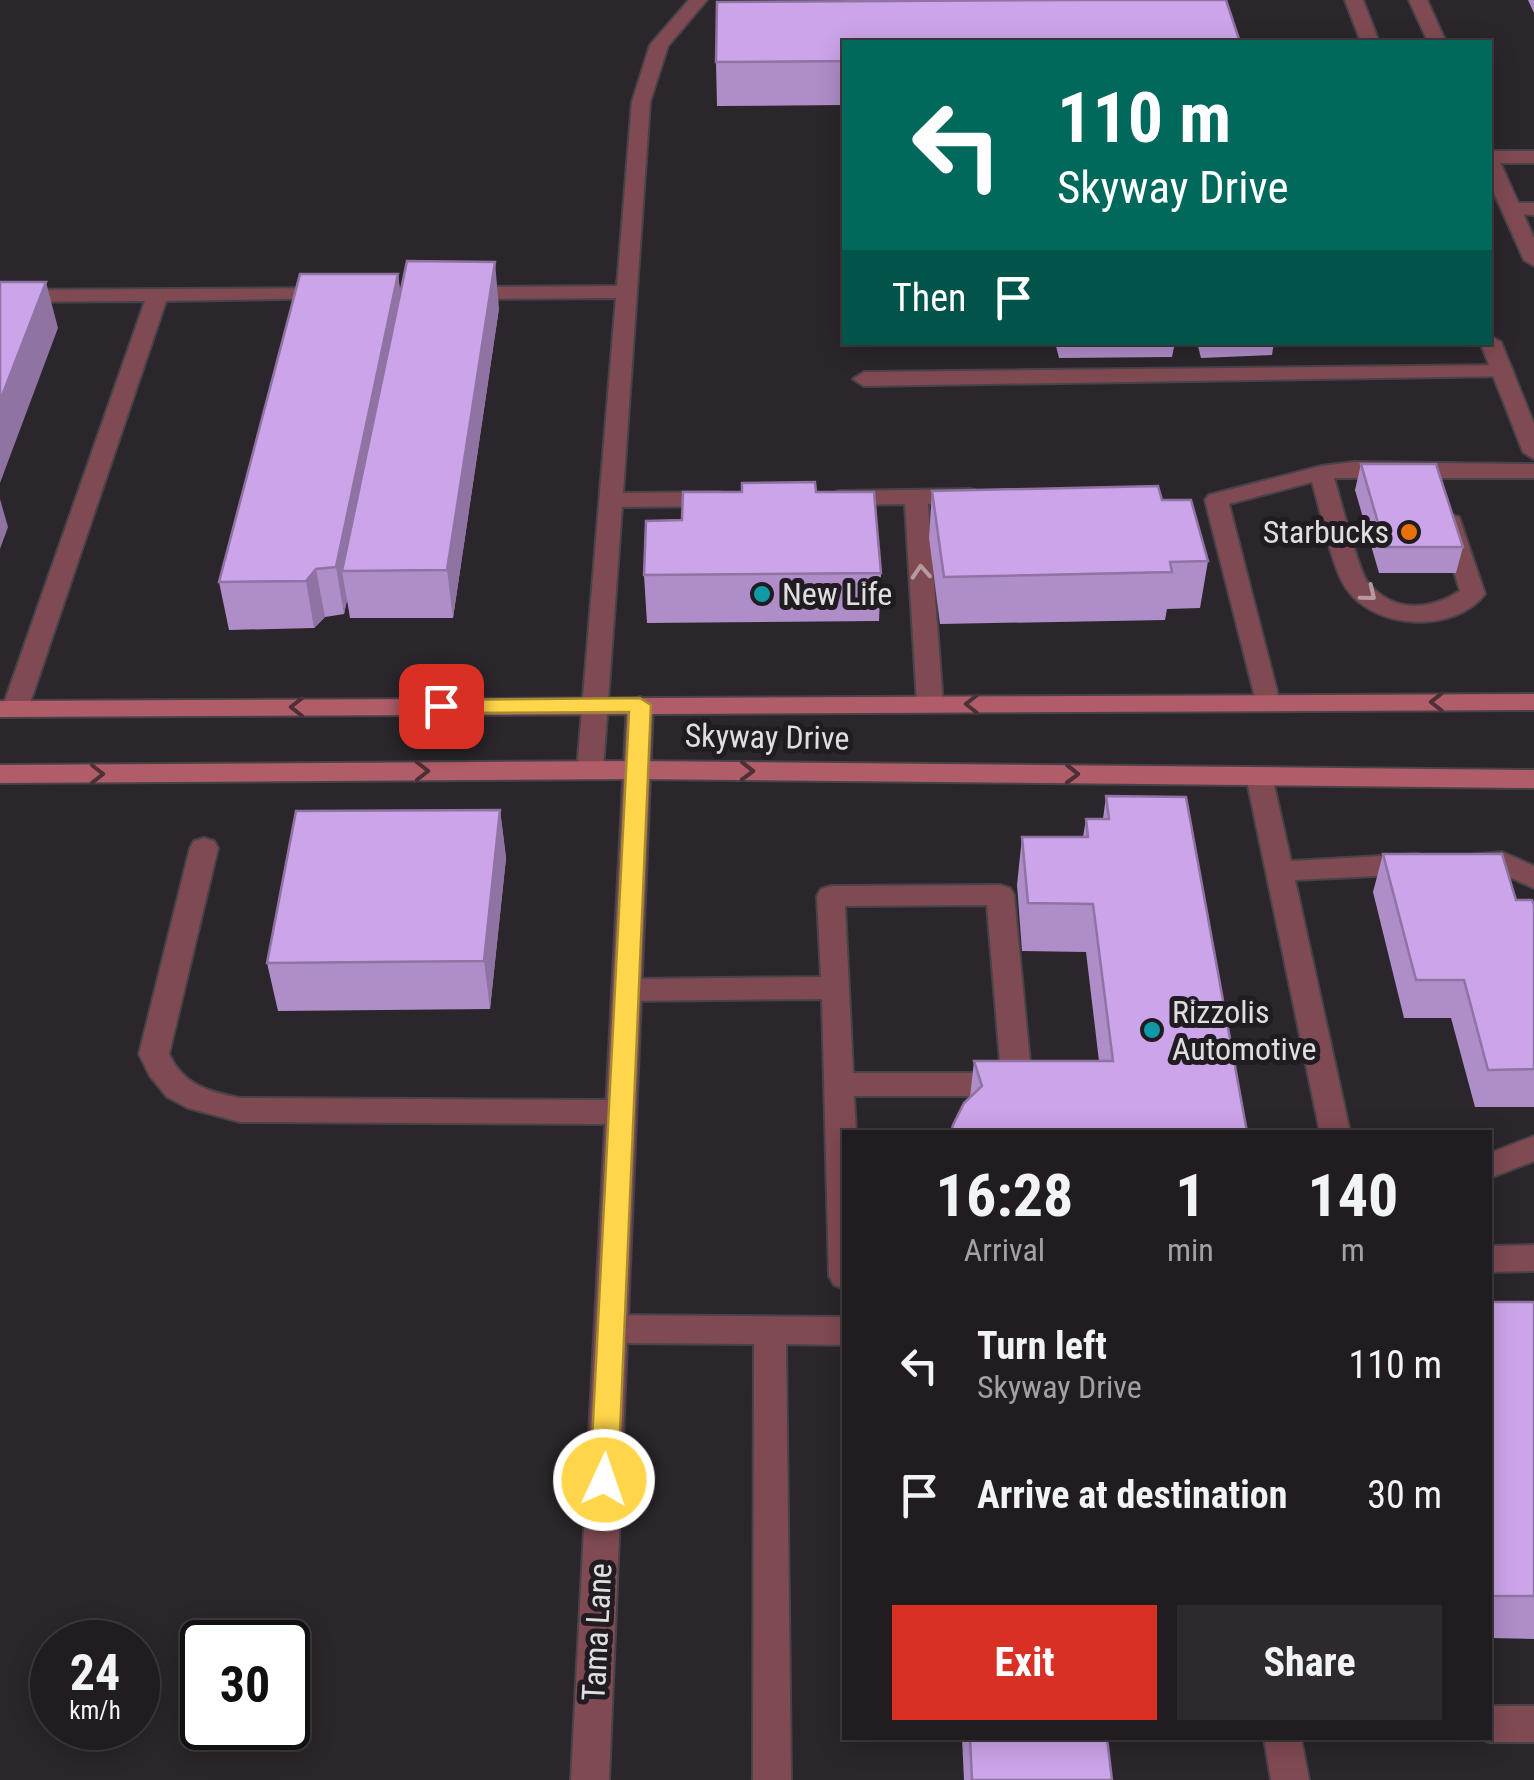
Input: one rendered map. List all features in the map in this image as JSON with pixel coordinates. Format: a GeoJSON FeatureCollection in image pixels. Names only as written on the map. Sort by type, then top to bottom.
{"type":"FeatureCollection","features":[{"type":"Feature","properties":{"kind":"main road","name":"Skyway Drive"},"geometry":{"type":"LineString","coordinates":[[8,709],[1534,702]]}},
{"type":"Feature","properties":{"kind":"main road","name":"Skyway Drive"},"geometry":{"type":"LineString","coordinates":[[0,774],[637,770],[1534,779]]}},
{"type":"Feature","properties":{"kind":"street"},"geometry":{"type":"LineString","coordinates":[[590,770],[645,88],[659,45],[698,0]]}},
{"type":"Feature","properties":{"kind":"street"},"geometry":{"type":"LineString","coordinates":[[1354,0],[1369,40]]}},
{"type":"Feature","properties":{"kind":"street"},"geometry":{"type":"LineString","coordinates":[[1418,0],[1436,40]]}},
{"type":"Feature","properties":{"kind":"street"},"geometry":{"type":"LineString","coordinates":[[1492,160],[1534,157]]}},
{"type":"Feature","properties":{"kind":"street"},"geometry":{"type":"LineString","coordinates":[[1492,165],[1534,260]]}},
{"type":"Feature","properties":{"kind":"street"},"geometry":{"type":"LineString","coordinates":[[1511,209],[1534,209]]}},
{"type":"Feature","properties":{"kind":"street"},"geometry":{"type":"LineString","coordinates":[[432,293],[628,292]]}},
{"type":"Feature","properties":{"kind":"street"},"geometry":{"type":"LineString","coordinates":[[0,296],[354,294]]}},
{"type":"Feature","properties":{"kind":"street"},"geometry":{"type":"LineString","coordinates":[[8,709],[158,295]]}},
{"type":"Feature","properties":{"kind":"street"},"geometry":{"type":"LineString","coordinates":[[1491,345],[1534,452]]}},
{"type":"Feature","properties":{"kind":"street"},"geometry":{"type":"LineString","coordinates":[[864,380],[1502,372]]}},
{"type":"Feature","properties":{"kind":"street"},"geometry":{"type":"LineString","coordinates":[[1267,703],[1217,500],[1354,469],[1441,487],[1534,471]]}},
{"type":"Feature","properties":{"kind":"street"},"geometry":{"type":"LineString","coordinates":[[1320,474],[1356,585],[1382,605],[1412,614],[1440,614],[1474,594],[1441,487]]}},
{"type":"Feature","properties":{"kind":"street"},"geometry":{"type":"LineString","coordinates":[[821,498],[994,496]]}},
{"type":"Feature","properties":{"kind":"street"},"geometry":{"type":"LineString","coordinates":[[916,497],[930,704]]}},
{"type":"Feature","properties":{"kind":"street"},"geometry":{"type":"LineString","coordinates":[[611,500],[745,499]]}},
{"type":"Feature","properties":{"kind":"street","name":"Tama Lane"},"geometry":{"type":"LineString","coordinates":[[590,1780],[640,705]]}},
{"type":"Feature","properties":{"kind":"street"},"geometry":{"type":"LineString","coordinates":[[1259,776],[1334,1130]]}},
{"type":"Feature","properties":{"kind":"street"},"geometry":{"type":"LineString","coordinates":[[204,848],[154,1054],[162,1076],[176,1090],[207,1104],[240,1110],[620,1112]]}},
{"type":"Feature","properties":{"kind":"street"},"geometry":{"type":"LineString","coordinates":[[1279,872],[1502,862],[1534,878]]}},
{"type":"Feature","properties":{"kind":"street"},"geometry":{"type":"LineString","coordinates":[[839,1085],[1017,1084],[1000,895],[831,896],[842,1180]]}},
{"type":"Feature","properties":{"kind":"street"},"geometry":{"type":"LineString","coordinates":[[626,990],[836,988]]}},
{"type":"Feature","properties":{"kind":"street"},"geometry":{"type":"LineString","coordinates":[[1492,1165],[1534,1148]]}},
{"type":"Feature","properties":{"kind":"street"},"geometry":{"type":"LineString","coordinates":[[1492,1259],[1534,1258]]}},
{"type":"Feature","properties":{"kind":"street"},"geometry":{"type":"LineString","coordinates":[[611,1330],[842,1330]]}},
{"type":"Feature","properties":{"kind":"street"},"geometry":{"type":"LineString","coordinates":[[770,1330],[772,1780]]}},
{"type":"Feature","properties":{"kind":"street"},"geometry":{"type":"LineString","coordinates":[[1492,1724],[1534,1724]]}},
{"type":"Feature","properties":{"kind":"street"},"geometry":{"type":"LineString","coordinates":[[1283,1740],[1290,1780]]}},
{"type":"Feature","properties":{"kind":"building"},"geometry":{"type":"Polygon","coordinates":[[[1226,0],[1239,40],[842,40],[842,61],[716,62],[717,2],[1226,0]]]}},
{"type":"Feature","properties":{"kind":"building"},"geometry":{"type":"Polygon","coordinates":[[[407,261],[495,262],[447,570],[342,571],[407,261]]]}},
{"type":"Feature","properties":{"kind":"building"},"geometry":{"type":"Polygon","coordinates":[[[300,274],[398,274],[336,567],[316,569],[306,581],[219,582],[300,274]]]}},
{"type":"Feature","properties":{"kind":"building"},"geometry":{"type":"Polygon","coordinates":[[[0,282],[46,282],[0,401],[0,282]]]}},
{"type":"Feature","properties":{"kind":"building"},"geometry":{"type":"Polygon","coordinates":[[[1361,464],[1436,464],[1463,547],[1385,547],[1361,464]]]}},
{"type":"Feature","properties":{"kind":"building"},"geometry":{"type":"Polygon","coordinates":[[[815,482],[816,492],[874,492],[881,573],[644,575],[646,521],[682,520],[683,492],[742,492],[742,483],[815,482]]]}},
{"type":"Feature","properties":{"kind":"building"},"geometry":{"type":"Polygon","coordinates":[[[1158,486],[1162,500],[1191,500],[1208,561],[1170,562],[1172,572],[944,577],[932,491],[1158,486]]]}},
{"type":"Feature","properties":{"kind":"building"},"geometry":{"type":"Polygon","coordinates":[[[1106,796],[1186,797],[1247,1130],[952,1130],[964,1103],[982,1086],[974,1061],[1113,1061],[1093,904],[1028,903],[1022,837],[1088,837],[1086,819],[1109,819],[1106,796]]]}},
{"type":"Feature","properties":{"kind":"building"},"geometry":{"type":"Polygon","coordinates":[[[500,810],[484,961],[267,963],[296,811],[500,810]]]}},
{"type":"Feature","properties":{"kind":"building"},"geometry":{"type":"Polygon","coordinates":[[[1383,854],[1502,854],[1516,900],[1532,900],[1534,905],[1534,1069],[1488,1070],[1464,980],[1416,980],[1383,854]]]}},
{"type":"Feature","properties":{"kind":"building"},"geometry":{"type":"Polygon","coordinates":[[[1492,1302],[1534,1302],[1534,1596],[1492,1596],[1492,1302]]]}},
{"type":"Feature","properties":{"kind":"building"},"geometry":{"type":"Polygon","coordinates":[[[970,1740],[1107,1740],[1112,1780],[972,1780],[970,1740]]]}},
{"type":"Feature","properties":{"kind":"place","name":"Starbucks"},"geometry":{"type":"Point","coordinates":[1409,532]}},
{"type":"Feature","properties":{"kind":"place","name":"New Life"},"geometry":{"type":"Point","coordinates":[762,594]}},
{"type":"Feature","properties":{"kind":"place","name":"Rizzolis Automotive"},"geometry":{"type":"Point","coordinates":[1152,1030]}},
{"type":"Feature","properties":{"kind":"route"},"geometry":{"type":"LineString","coordinates":[[441,706],[640,705],[604,1480]]}}]}
